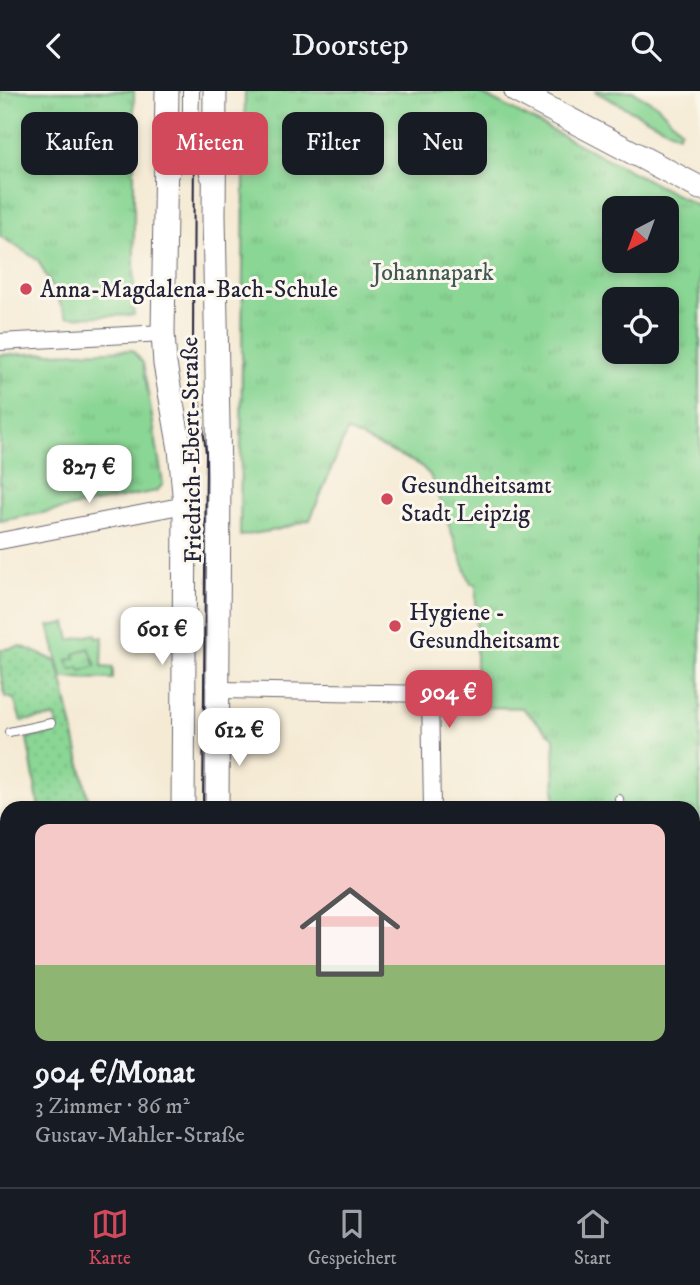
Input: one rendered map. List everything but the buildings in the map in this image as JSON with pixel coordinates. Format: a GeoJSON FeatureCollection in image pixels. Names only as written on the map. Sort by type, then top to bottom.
{"type":"FeatureCollection","features":[{"type":"Feature","properties":{"kind":"main road","name":"Friedrich-Ebert-Straße"},"geometry":{"type":"LineString","coordinates":[[167,91],[163,333],[165,364],[180,449],[185,505],[183,801]]}},
{"type":"Feature","properties":{"kind":"main road","name":"Friedrich-Ebert-Straße"},"geometry":{"type":"LineString","coordinates":[[215,91],[214,216],[219,475],[217,801]]}},
{"type":"Feature","properties":{"kind":"main road"},"geometry":{"type":"LineString","coordinates":[[523,93],[700,188]]}},
{"type":"Feature","properties":{"kind":"street"},"geometry":{"type":"LineString","coordinates":[[0,342],[163,333]]}},
{"type":"Feature","properties":{"kind":"street"},"geometry":{"type":"LineString","coordinates":[[0,541],[185,505]]}},
{"type":"Feature","properties":{"kind":"street"},"geometry":{"type":"LineString","coordinates":[[219,690],[430,694],[432,801]]}},
{"type":"Feature","properties":{"kind":"lane"},"geometry":{"type":"LineString","coordinates":[[165,205],[187,134],[187,91]]}},
{"type":"Feature","properties":{"kind":"lane"},"geometry":{"type":"LineString","coordinates":[[195,91],[194,133],[214,216]]}},
{"type":"Feature","properties":{"kind":"lane"},"geometry":{"type":"LineString","coordinates":[[9,732],[51,723]]}},
{"type":"Feature","properties":{"kind":"green space"},"geometry":{"type":"Polygon","coordinates":[[[0,91],[134,91],[134,112],[21,112],[21,175],[134,175],[134,315],[67,317],[38,260],[0,236],[0,91]]]}},
{"type":"Feature","properties":{"kind":"green space","name":"Johannapark"},"geometry":{"type":"Polygon","coordinates":[[[245,91],[476,91],[679,196],[602,196],[602,273],[679,273],[679,196],[700,207],[700,801],[555,801],[554,738],[522,708],[476,707],[476,584],[471,584],[430,475],[420,465],[347,431],[310,520],[276,530],[240,536],[244,175],[268,175],[268,112],[245,112],[245,91]]]}},
{"type":"Feature","properties":{"kind":"green space"},"geometry":{"type":"Polygon","coordinates":[[[594,91],[632,91],[657,105],[681,130],[678,135],[594,91]]]}},
{"type":"Feature","properties":{"kind":"green space"},"geometry":{"type":"Polygon","coordinates":[[[132,350],[143,363],[163,484],[157,491],[0,521],[0,355],[132,350]]]}},
{"type":"Feature","properties":{"kind":"green space"},"geometry":{"type":"Polygon","coordinates":[[[66,623],[70,640],[96,634],[97,638],[103,637],[102,667],[113,668],[113,679],[62,678],[49,626],[66,623]]]}},
{"type":"Feature","properties":{"kind":"green space"},"geometry":{"type":"Polygon","coordinates":[[[21,646],[56,661],[88,801],[38,801],[27,738],[57,733],[56,717],[21,721],[14,699],[5,697],[0,650],[21,646]]]}},
{"type":"Feature","properties":{"kind":"green space"},"geometry":{"type":"Polygon","coordinates":[[[89,648],[96,666],[81,671],[79,667],[71,670],[67,660],[89,648]]]}},
{"type":"Feature","properties":{"kind":"tram line"},"geometry":{"type":"LineString","coordinates":[[194,175],[193,344],[206,453],[203,801]]}},
{"type":"Feature","properties":{"kind":"place","name":"Anna-Magdalena-Bach-Schule"},"geometry":{"type":"Point","coordinates":[26,289]}},
{"type":"Feature","properties":{"kind":"place","name":"Gesundheitsamt Stadt Leipzig"},"geometry":{"type":"Point","coordinates":[387,499]}},
{"type":"Feature","properties":{"kind":"place","name":"Hygiene - Gesundheitsamt"},"geometry":{"type":"Point","coordinates":[395,626]}}]}
